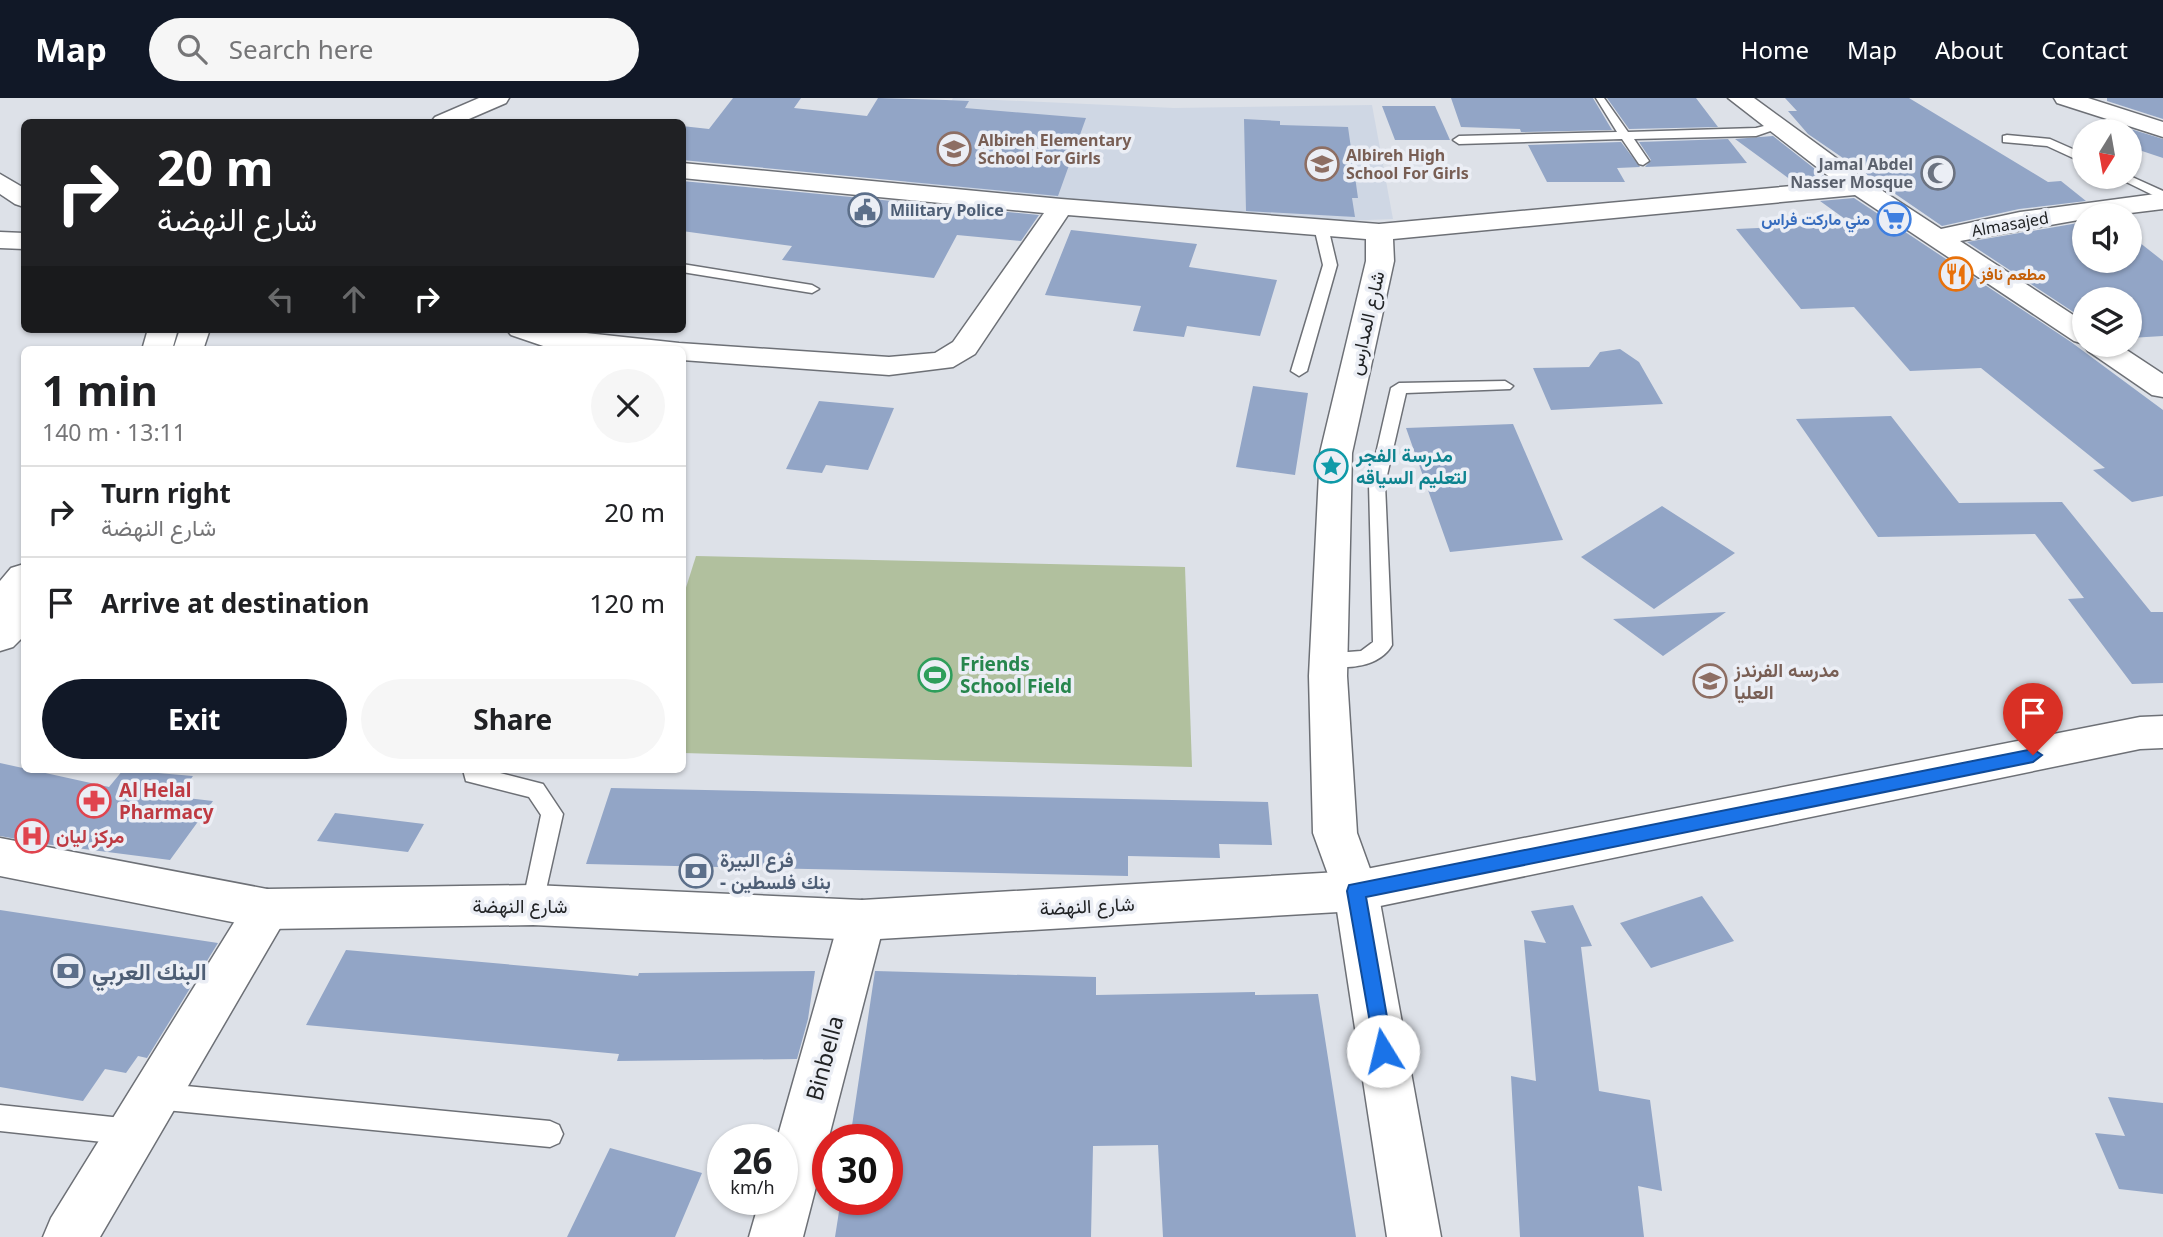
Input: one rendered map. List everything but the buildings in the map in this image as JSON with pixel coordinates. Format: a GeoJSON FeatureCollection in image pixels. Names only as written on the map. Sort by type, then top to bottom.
{"type":"FeatureCollection","features":[{"type":"Feature","properties":{"kind":"street"},"geometry":{"type":"LineString","coordinates":[[434,119],[465,98]]}},
{"type":"Feature","properties":{"kind":"street"},"geometry":{"type":"LineString","coordinates":[[435,119],[498,98]]}},
{"type":"Feature","properties":{"kind":"street"},"geometry":{"type":"LineString","coordinates":[[2050,98],[2074,101],[2163,130]]}},
{"type":"Feature","properties":{"kind":"street"},"geometry":{"type":"LineString","coordinates":[[1748,101],[1776,127],[1860,187],[2072,327]]}},
{"type":"Feature","properties":{"kind":"street"},"geometry":{"type":"LineString","coordinates":[[686,170],[1061,207],[1379,232],[1860,187]]}},
{"type":"Feature","properties":{"kind":"street"},"geometry":{"type":"LineString","coordinates":[[0,182],[21,198]]}},
{"type":"Feature","properties":{"kind":"street","name":"Almasajed"},"geometry":{"type":"LineString","coordinates":[[1939,237],[2020,220],[2162,202]]}},
{"type":"Feature","properties":{"kind":"street"},"geometry":{"type":"LineString","coordinates":[[686,351],[889,366],[942,361],[964,348],[1061,207]]}},
{"type":"Feature","properties":{"kind":"street","name":"شارع المدارس"},"geometry":{"type":"LineString","coordinates":[[1379,232],[1380,261],[1336,453],[1329,659],[1335,833],[1356,891],[1414,1237]]}},
{"type":"Feature","properties":{"kind":"street"},"geometry":{"type":"LineString","coordinates":[[0,240],[21,241]]}},
{"type":"Feature","properties":{"kind":"street"},"geometry":{"type":"LineString","coordinates":[[532,333],[555,341],[620,346]]}},
{"type":"Feature","properties":{"kind":"street"},"geometry":{"type":"LineString","coordinates":[[2117,357],[2163,388]]}},
{"type":"Feature","properties":{"kind":"street"},"geometry":{"type":"LineString","coordinates":[[0,605],[21,580]]}},
{"type":"Feature","properties":{"kind":"street"},"geometry":{"type":"LineString","coordinates":[[0,637],[21,616]]}},
{"type":"Feature","properties":{"kind":"street","name":"شارع النهضة"},"geometry":{"type":"LineString","coordinates":[[0,857],[267,909],[533,905],[862,920],[1356,891],[1496,865],[2140,733],[2163,732]]}},
{"type":"Feature","properties":{"kind":"street"},"geometry":{"type":"LineString","coordinates":[[70,1237],[267,909]]}},
{"type":"Feature","properties":{"kind":"street","name":"Binbella"},"geometry":{"type":"LineString","coordinates":[[776,1237],[862,920]]}},
{"type":"Feature","properties":{"kind":"lane"},"geometry":{"type":"LineString","coordinates":[[1600,100],[1643,161]]}},
{"type":"Feature","properties":{"kind":"lane"},"geometry":{"type":"LineString","coordinates":[[1459,140],[1756,132],[1776,127]]}},
{"type":"Feature","properties":{"kind":"lane"},"geometry":{"type":"LineString","coordinates":[[2007,139],[2050,143],[2072,153]]}},
{"type":"Feature","properties":{"kind":"lane"},"geometry":{"type":"LineString","coordinates":[[2141,189],[2162,202]]}},
{"type":"Feature","properties":{"kind":"lane"},"geometry":{"type":"LineString","coordinates":[[1299,371],[1331,265],[1321,227]]}},
{"type":"Feature","properties":{"kind":"lane"},"geometry":{"type":"LineString","coordinates":[[686,269],[812,289]]}},
{"type":"Feature","properties":{"kind":"lane"},"geometry":{"type":"LineString","coordinates":[[1329,659],[1365,658],[1383,645],[1377,484],[1399,388],[1505,386]]}},
{"type":"Feature","properties":{"kind":"lane"},"geometry":{"type":"LineString","coordinates":[[473,773],[536,790],[552,814],[533,905]]}},
{"type":"Feature","properties":{"kind":"lane"},"geometry":{"type":"LineString","coordinates":[[0,1118],[143,1114],[550,1134]]}},
{"type":"Feature","properties":{"kind":"shaded area"},"geometry":{"type":"Polygon","coordinates":[[[953,98],[1174,108],[1372,105],[1393,219],[1342,221],[904,186],[953,98]]]}},
{"type":"Feature","properties":{"kind":"green space","name":"Friends School Field"},"geometry":{"type":"Polygon","coordinates":[[[696,556],[1185,567],[1192,767],[686,753],[686,588],[696,556]]]}},
{"type":"Feature","properties":{"kind":"place","name":"Albireh Elementary School For Girls"},"geometry":{"type":"Point","coordinates":[954,149]}},
{"type":"Feature","properties":{"kind":"place","name":"Albireh High School For Girls"},"geometry":{"type":"Point","coordinates":[1322,164]}},
{"type":"Feature","properties":{"kind":"place","name":"Jamal Abdel Nasser Mosque"},"geometry":{"type":"Point","coordinates":[1938,173]}},
{"type":"Feature","properties":{"kind":"place","name":"Military Police"},"geometry":{"type":"Point","coordinates":[865,210]}},
{"type":"Feature","properties":{"kind":"place","name":"مني ماركت فراس"},"geometry":{"type":"Point","coordinates":[1894,219]}},
{"type":"Feature","properties":{"kind":"place","name":"مطعم نافز"},"geometry":{"type":"Point","coordinates":[1956,274]}},
{"type":"Feature","properties":{"kind":"place","name":"مدرسة الفجر لتعليم السياقه"},"geometry":{"type":"Point","coordinates":[1331,466]}},
{"type":"Feature","properties":{"kind":"place","name":"Friends School Field"},"geometry":{"type":"Point","coordinates":[935,675]}},
{"type":"Feature","properties":{"kind":"place","name":"مدرسه الفرندز العليا"},"geometry":{"type":"Point","coordinates":[1710,681]}},
{"type":"Feature","properties":{"kind":"place","name":"Al Helal Pharmacy"},"geometry":{"type":"Point","coordinates":[94,801]}},
{"type":"Feature","properties":{"kind":"place","name":"مركز ليان"},"geometry":{"type":"Point","coordinates":[32,836]}},
{"type":"Feature","properties":{"kind":"place","name":"فرع البيرة - بنك فلسطين"},"geometry":{"type":"Point","coordinates":[696,871]}},
{"type":"Feature","properties":{"kind":"place","name":"البنك العربي"},"geometry":{"type":"Point","coordinates":[68,971]}},
{"type":"Feature","properties":{"kind":"route"},"geometry":{"type":"LineString","coordinates":[[1383,1051],[1356,891],[1482,868],[2033,755]]}}]}
